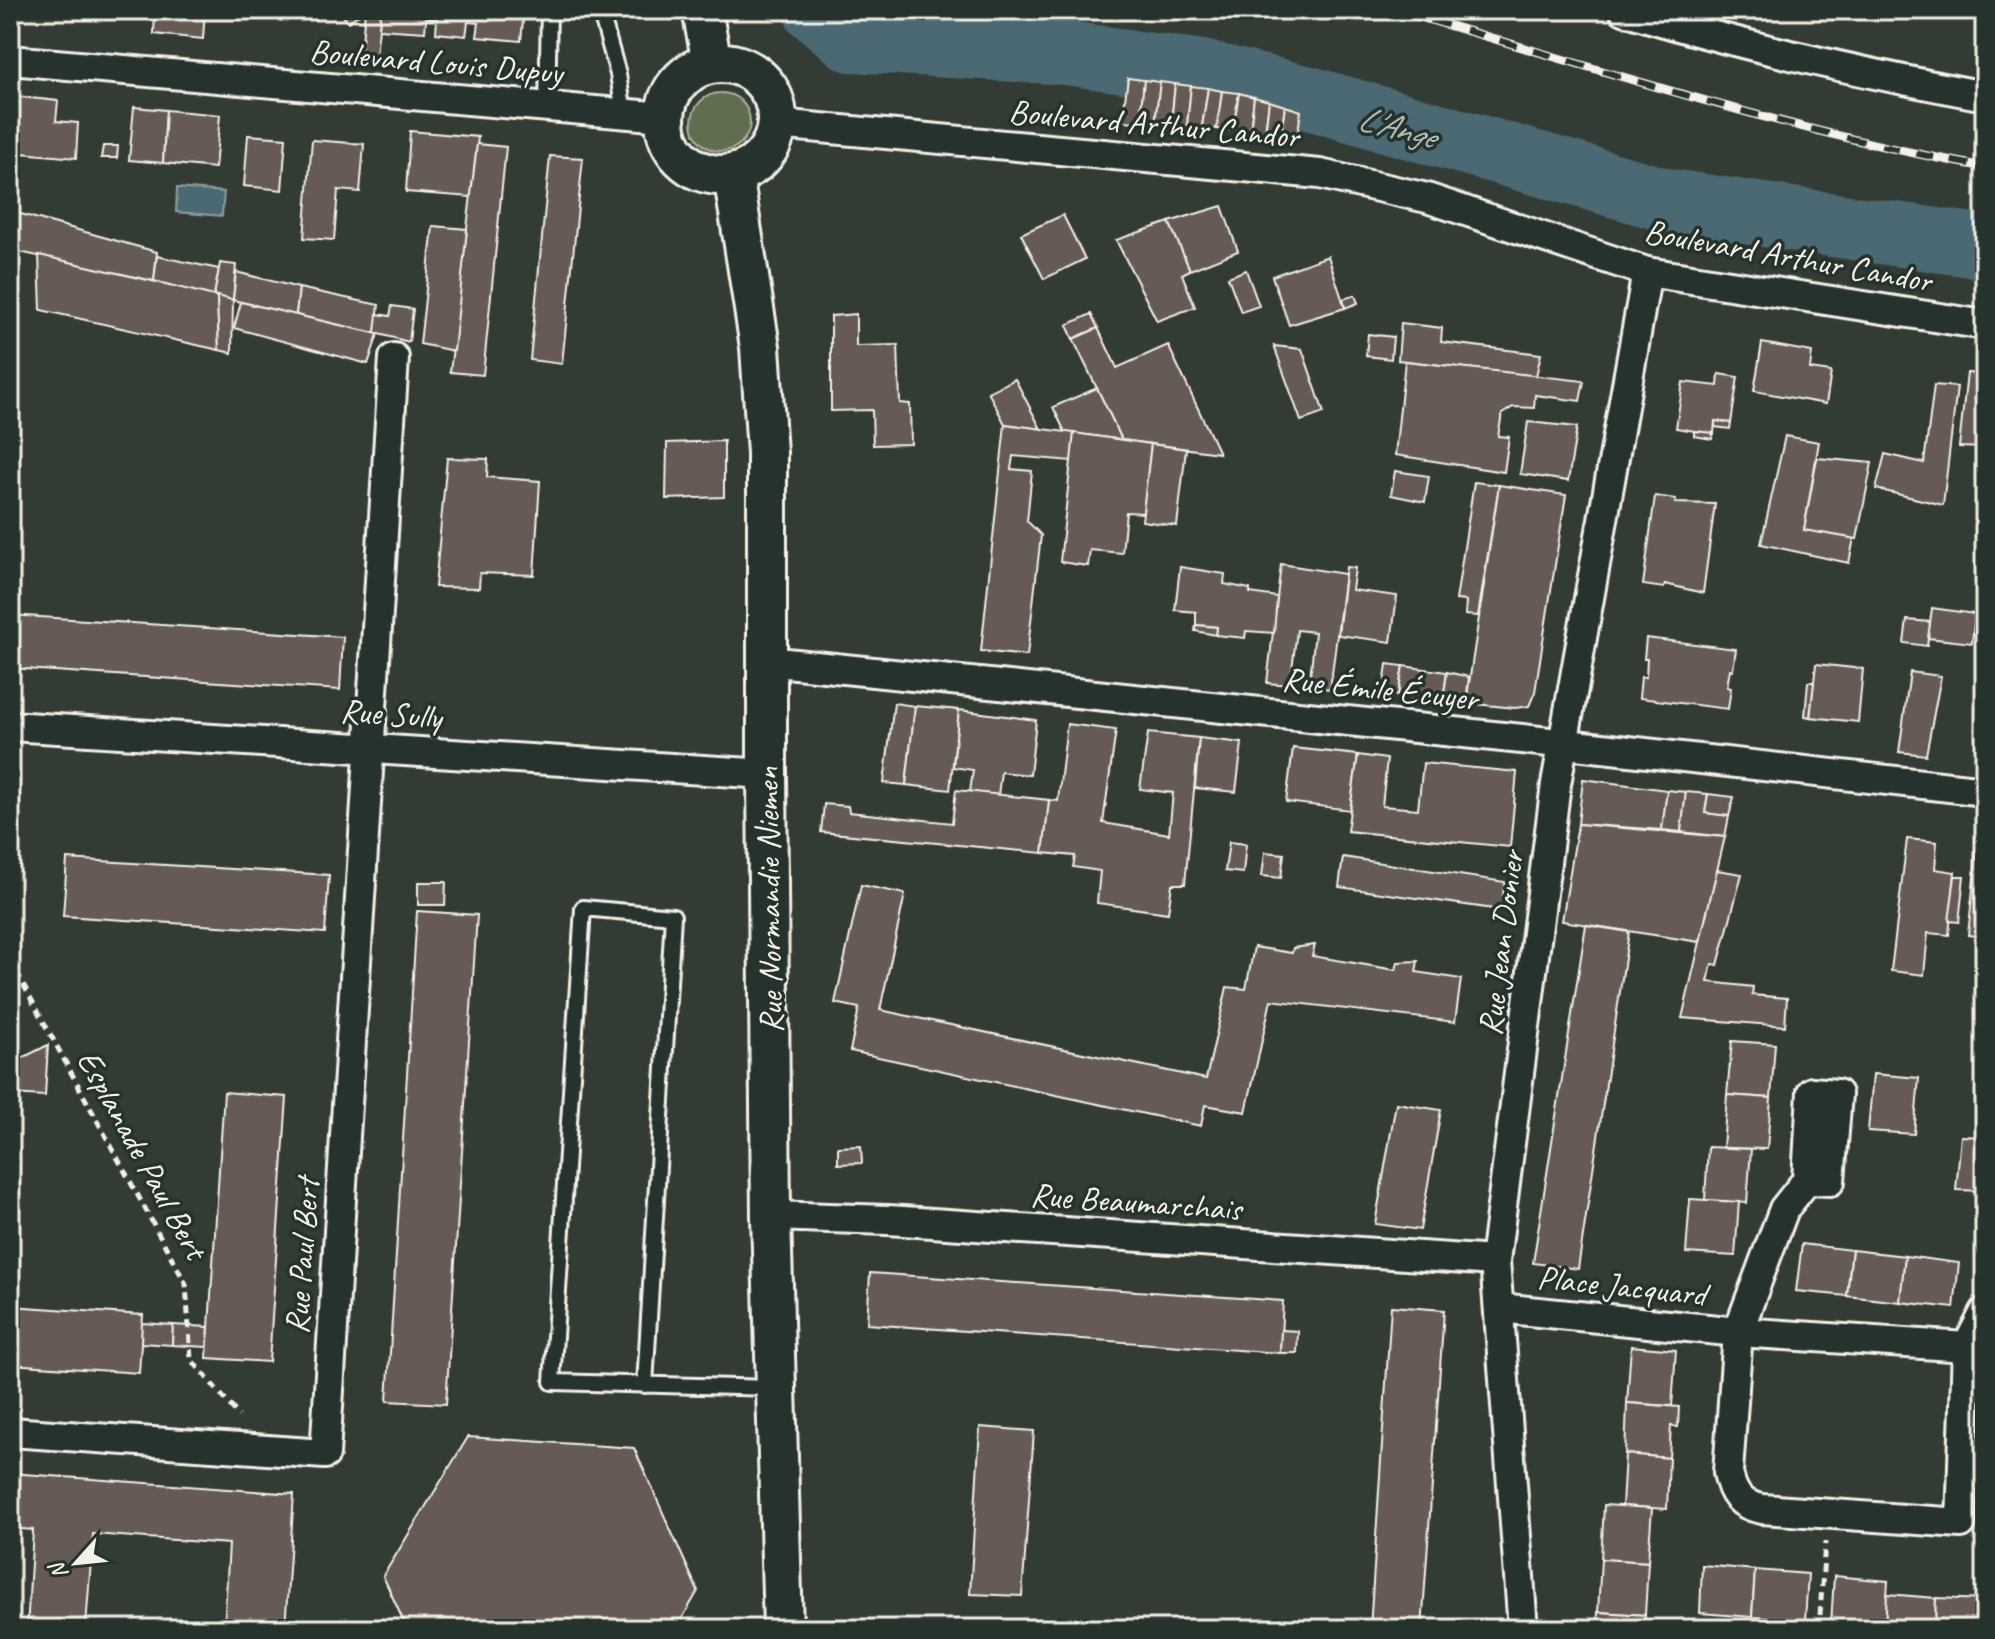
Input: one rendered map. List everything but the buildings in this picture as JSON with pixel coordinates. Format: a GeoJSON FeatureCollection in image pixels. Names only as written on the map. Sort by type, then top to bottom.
{"type":"FeatureCollection","features":[{"type":"Feature","properties":{"kind":"main road"},"geometry":{"type":"LineString","coordinates":[[702,10],[712,63]]}},
{"type":"Feature","properties":{"kind":"main road"},"geometry":{"type":"LineString","coordinates":[[712,63],[733,63],[752,71],[766,86],[776,104],[777,124],[775,136],[764,156],[745,171],[716,176],[685,163],[666,134],[664,117],[673,87],[697,67],[712,63]]}},
{"type":"Feature","properties":{"kind":"main road","name":"Rue Normandie Niemen"},"geometry":{"type":"LineString","coordinates":[[733,174],[760,347],[767,453],[771,1216],[783,1629]]}},
{"type":"Feature","properties":{"kind":"street"},"geometry":{"type":"LineString","coordinates":[[1624,10],[1827,66],[1985,96]]}},
{"type":"Feature","properties":{"kind":"street","name":"Boulevard Louis Dupuy"},"geometry":{"type":"LineString","coordinates":[[10,60],[664,117]]}},
{"type":"Feature","properties":{"kind":"street","name":"Boulevard Arthur Candor"},"geometry":{"type":"LineString","coordinates":[[777,124],[1320,174],[1427,198],[1647,272],[1985,325]]}},
{"type":"Feature","properties":{"kind":"street","name":"Rue Jean Donier"},"geometry":{"type":"LineString","coordinates":[[1523,1629],[1495,1261],[1556,784],[1647,272]]}},
{"type":"Feature","properties":{"kind":"street"},"geometry":{"type":"LineString","coordinates":[[370,748],[394,358]]}},
{"type":"Feature","properties":{"kind":"street","name":"Rue Émile Écuyer"},"geometry":{"type":"LineString","coordinates":[[767,661],[1985,791]]}},
{"type":"Feature","properties":{"kind":"street","name":"Rue Sully"},"geometry":{"type":"LineString","coordinates":[[10,726],[767,774]]}},
{"type":"Feature","properties":{"kind":"street","name":"Rue Paul Bert"},"geometry":{"type":"LineString","coordinates":[[10,1432],[325,1454],[370,748]]}},
{"type":"Feature","properties":{"kind":"street","name":"Place Jacquard"},"geometry":{"type":"LineString","coordinates":[[1807,1180],[1784,1209],[1738,1332],[1728,1472],[1738,1499],[1749,1506],[1973,1524],[1967,1347],[1985,1312]]}},
{"type":"Feature","properties":{"kind":"street","name":"Rue Beaumarchais"},"geometry":{"type":"LineString","coordinates":[[771,1216],[888,1220],[1495,1261]]}},
{"type":"Feature","properties":{"kind":"street","name":"Place Jacquard"},"geometry":{"type":"LineString","coordinates":[[1499,1308],[1738,1332],[1967,1347]]}},
{"type":"Feature","properties":{"kind":"lane"},"geometry":{"type":"LineString","coordinates":[[547,106],[549,10]]}},
{"type":"Feature","properties":{"kind":"lane"},"geometry":{"type":"LineString","coordinates":[[600,10],[618,74],[624,114]]}},
{"type":"Feature","properties":{"kind":"lane"},"geometry":{"type":"LineString","coordinates":[[645,1385],[673,916],[583,908],[552,1382],[645,1385],[775,1388]]}},
{"type":"Feature","properties":{"kind":"path","name":"Esplanade Paul Bert"},"geometry":{"type":"LineString","coordinates":[[10,960],[186,1284],[191,1359],[269,1450]]}},
{"type":"Feature","properties":{"kind":"path"},"geometry":{"type":"LineString","coordinates":[[1819,1629],[1827,1514]]}},
{"type":"Feature","properties":{"kind":"green space"},"geometry":{"type":"Polygon","coordinates":[[[721,93],[732,95],[741,102],[748,111],[748,133],[741,142],[732,149],[721,151],[710,149],[701,142],[694,133],[692,122],[694,111],[701,102],[710,95],[721,93]]]}},
{"type":"Feature","properties":{"kind":"water"},"geometry":{"type":"Polygon","coordinates":[[[177,188],[224,192],[222,216],[176,212],[177,188]]]}},
{"type":"Feature","properties":{"kind":"waterway","name":"L'Ange"},"geometry":{"type":"LineString","coordinates":[[815,10],[851,40],[1067,53],[1202,72],[1309,98],[1669,201],[1985,247]]}},
{"type":"Feature","properties":{"kind":"railway"},"geometry":{"type":"LineString","coordinates":[[1396,10],[1762,116],[1985,167]]}}]}
